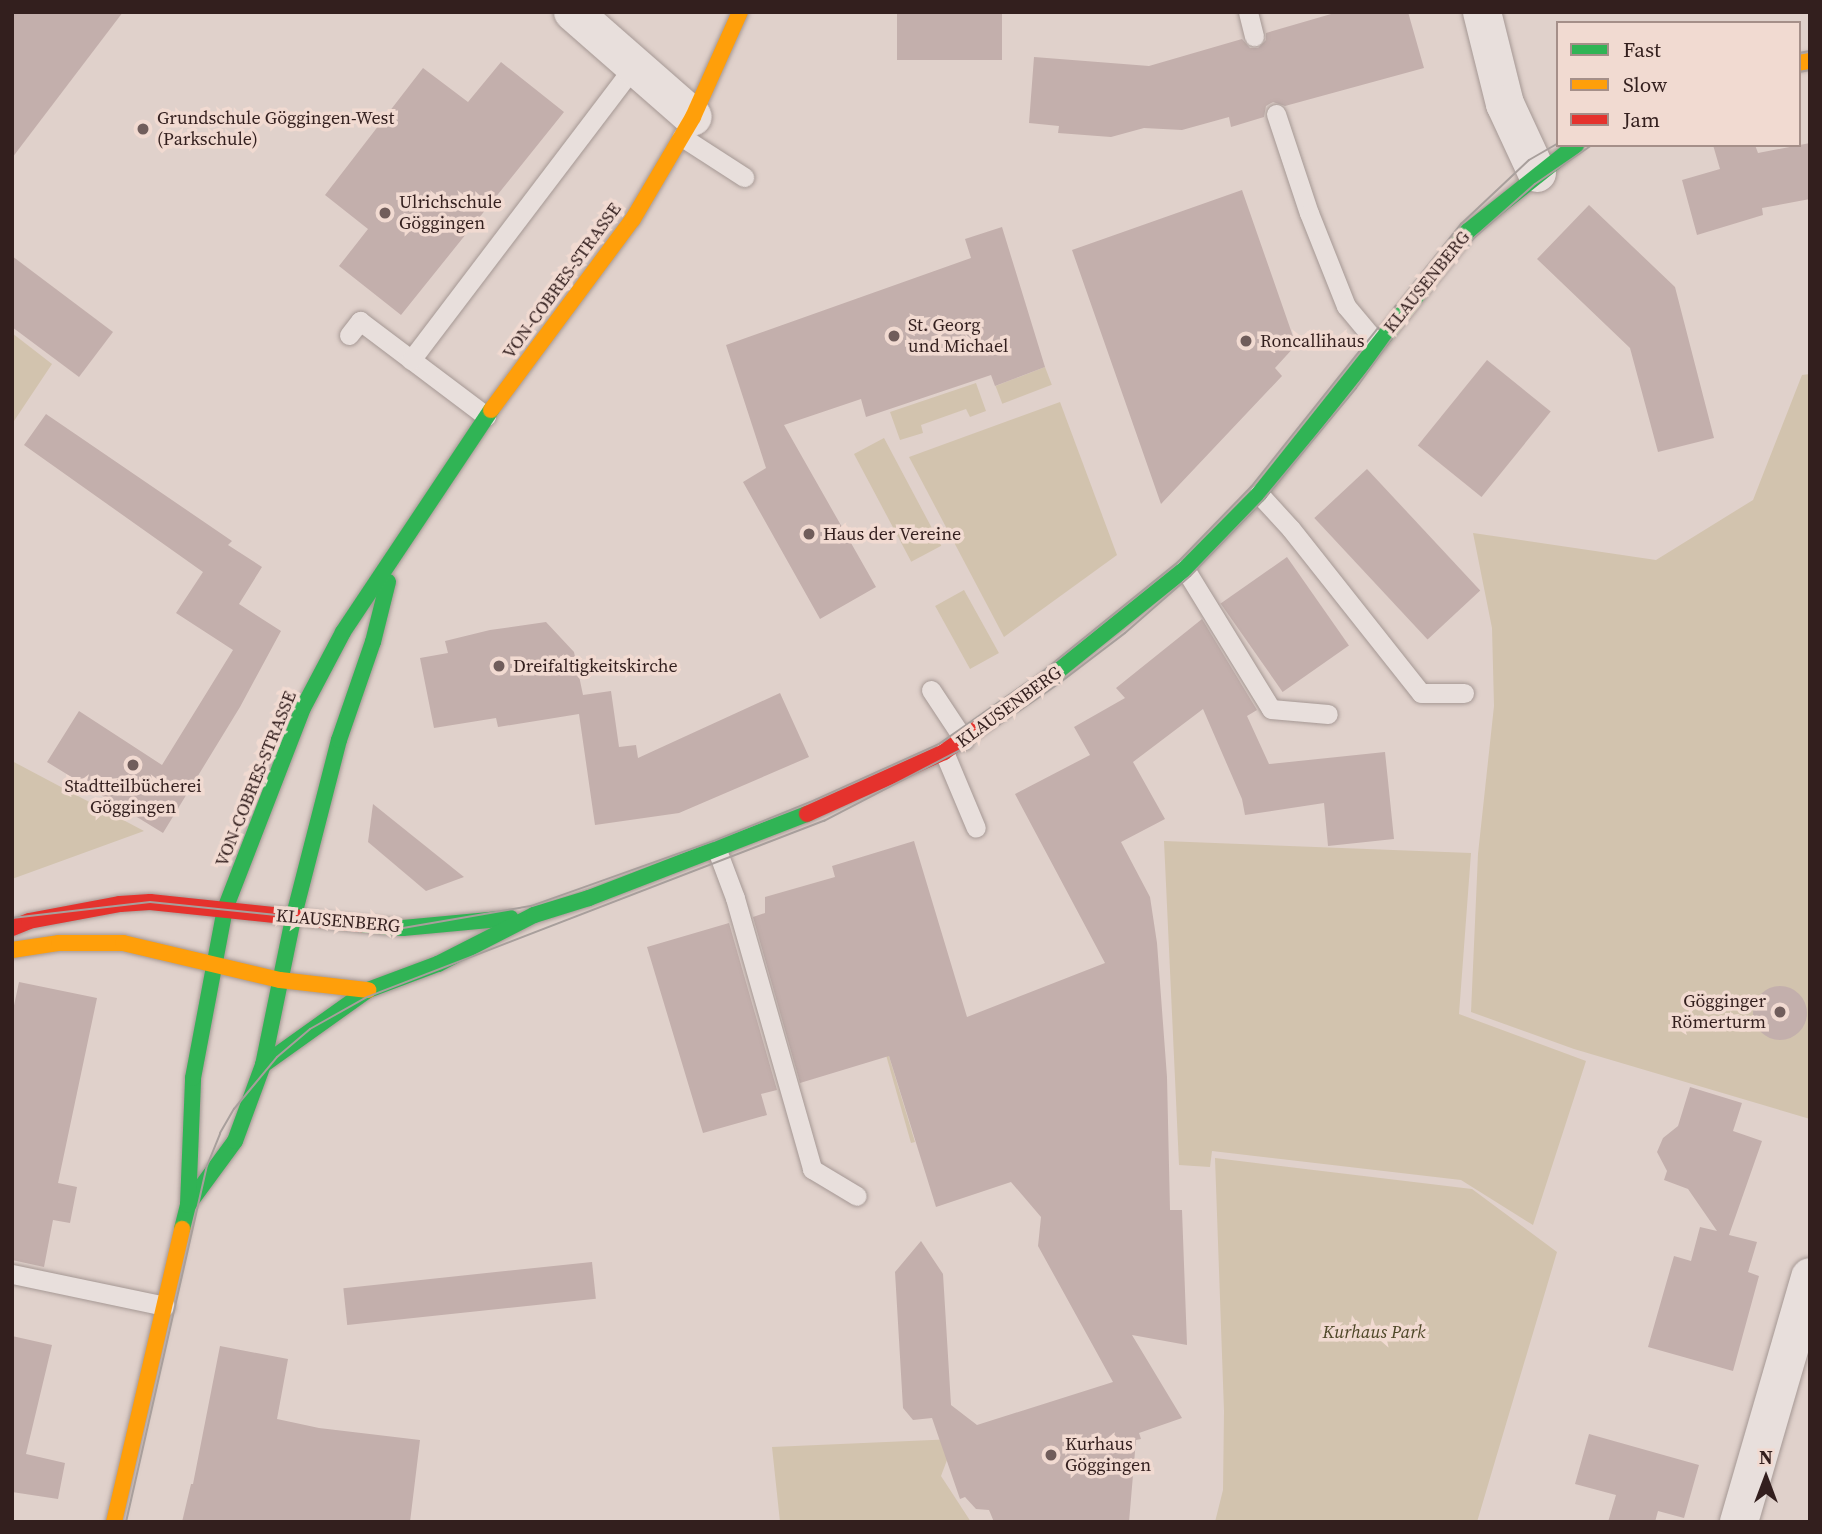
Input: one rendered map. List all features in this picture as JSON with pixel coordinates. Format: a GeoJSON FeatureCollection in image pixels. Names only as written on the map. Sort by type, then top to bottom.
{"type":"FeatureCollection","features":[{"type":"Feature","properties":{"kind":"street"},"geometry":{"type":"LineString","coordinates":[[573,12],[633,66],[687,127]]}},
{"type":"Feature","properties":{"kind":"street","name":"VON-COBRES-STRASSE"},"geometry":{"type":"LineString","coordinates":[[188,1205],[193,1078],[225,909],[303,708],[343,632],[393,559],[424,506],[486,415],[633,219],[687,127],[740,12]]}},
{"type":"Feature","properties":{"kind":"street"},"geometry":{"type":"LineString","coordinates":[[1482,12],[1505,104],[1537,173]]}},
{"type":"Feature","properties":{"kind":"street","name":"KLAUSENBERG"},"geometry":{"type":"LineString","coordinates":[[262,1065],[368,990],[438,964],[534,915],[717,850],[944,752],[964,740],[1052,677],[1185,569],[1259,494],[1468,231],[1537,173],[1573,147]]}},
{"type":"Feature","properties":{"kind":"street","name":"VON-COBRES-STRASSE"},"geometry":{"type":"LineString","coordinates":[[188,1205],[235,1141],[262,1065],[293,919],[339,740],[373,642],[393,559]]}},
{"type":"Feature","properties":{"kind":"street","name":"KLAUSENBERG"},"geometry":{"type":"LineString","coordinates":[[12,928],[29,921],[120,904],[150,902],[293,919],[402,928],[534,915]]}},
{"type":"Feature","properties":{"kind":"street","name":"KLAUSENBERG"},"geometry":{"type":"LineString","coordinates":[[12,950],[59,943],[123,943],[213,967],[280,980],[368,990]]}},
{"type":"Feature","properties":{"kind":"street"},"geometry":{"type":"LineString","coordinates":[[114,1522],[188,1205]]}},
{"type":"Feature","properties":{"kind":"street"},"geometry":{"type":"LineString","coordinates":[[1739,1522],[1810,1277]]}},
{"type":"Feature","properties":{"kind":"lane"},"geometry":{"type":"LineString","coordinates":[[1248,12],[1254,36]]}},
{"type":"Feature","properties":{"kind":"lane"},"geometry":{"type":"LineString","coordinates":[[411,360],[633,66]]}},
{"type":"Feature","properties":{"kind":"lane","name":"KLAUSENBERG"},"geometry":{"type":"LineString","coordinates":[[1276,114],[1308,212],[1346,306],[1377,343]]}},
{"type":"Feature","properties":{"kind":"lane"},"geometry":{"type":"LineString","coordinates":[[687,127],[744,177]]}},
{"type":"Feature","properties":{"kind":"lane"},"geometry":{"type":"LineString","coordinates":[[349,335],[360,321],[486,415]]}},
{"type":"Feature","properties":{"kind":"lane"},"geometry":{"type":"LineString","coordinates":[[1259,494],[1421,693],[1464,693]]}},
{"type":"Feature","properties":{"kind":"lane"},"geometry":{"type":"LineString","coordinates":[[1185,569],[1270,709],[1328,714]]}},
{"type":"Feature","properties":{"kind":"lane"},"geometry":{"type":"LineString","coordinates":[[931,690],[964,740]]}},
{"type":"Feature","properties":{"kind":"lane"},"geometry":{"type":"LineString","coordinates":[[944,752],[976,828]]}},
{"type":"Feature","properties":{"kind":"lane"},"geometry":{"type":"LineString","coordinates":[[717,850],[735,898],[812,1169],[858,1196]]}},
{"type":"Feature","properties":{"kind":"lane"},"geometry":{"type":"LineString","coordinates":[[12,1274],[165,1306]]}},
{"type":"Feature","properties":{"kind":"green space"},"geometry":{"type":"Polygon","coordinates":[[[12,333],[52,364],[12,424],[12,333]]]}},
{"type":"Feature","properties":{"kind":"green space"},"geometry":{"type":"Polygon","coordinates":[[[1045,367],[1052,385],[1002,404],[996,386],[1045,367]]]}},
{"type":"Feature","properties":{"kind":"green space"},"geometry":{"type":"Polygon","coordinates":[[[1810,374],[1810,1119],[1574,1049],[1471,1012],[1478,854],[1494,706],[1492,628],[1473,533],[1656,560],[1753,500],[1802,375],[1810,374]]]}},
{"type":"Feature","properties":{"kind":"green space"},"geometry":{"type":"Polygon","coordinates":[[[976,383],[986,411],[970,417],[966,409],[921,425],[923,433],[900,440],[890,412],[976,383]]]}},
{"type":"Feature","properties":{"kind":"green space"},"geometry":{"type":"Polygon","coordinates":[[[1060,402],[1117,555],[1004,637],[909,457],[1060,402]]]}},
{"type":"Feature","properties":{"kind":"green space"},"geometry":{"type":"Polygon","coordinates":[[[884,438],[941,546],[911,562],[854,454],[884,438]]]}},
{"type":"Feature","properties":{"kind":"green space"},"geometry":{"type":"Polygon","coordinates":[[[964,590],[999,653],[970,669],[935,606],[964,590]]]}},
{"type":"Feature","properties":{"kind":"green space"},"geometry":{"type":"Polygon","coordinates":[[[12,761],[144,831],[12,879],[12,761]]]}},
{"type":"Feature","properties":{"kind":"green space"},"geometry":{"type":"Polygon","coordinates":[[[1164,841],[1471,853],[1459,1014],[1586,1061],[1533,1225],[1461,1180],[1212,1151],[1210,1167],[1179,1165],[1164,841]]]}},
{"type":"Feature","properties":{"kind":"green space"},"geometry":{"type":"Polygon","coordinates":[[[847,918],[915,1142],[911,1143],[847,918]]]}},
{"type":"Feature","properties":{"kind":"green space","name":"Kurhaus Park"},"geometry":{"type":"Polygon","coordinates":[[[1215,1158],[1472,1189],[1557,1252],[1477,1522],[1215,1522],[1223,1490],[1224,1411],[1215,1158]]]}},
{"type":"Feature","properties":{"kind":"green space"},"geometry":{"type":"Polygon","coordinates":[[[955,1439],[941,1476],[971,1522],[780,1522],[772,1447],[955,1439]]]}},
{"type":"Feature","properties":{"kind":"building"},"geometry":{"type":"Polygon","coordinates":[[[12,12],[123,12],[12,158],[12,12]]]}},
{"type":"Feature","properties":{"kind":"building"},"geometry":{"type":"Polygon","coordinates":[[[897,12],[1002,12],[1002,60],[897,60],[897,12]]]}},
{"type":"Feature","properties":{"kind":"building"},"geometry":{"type":"Polygon","coordinates":[[[1338,12],[1408,12],[1424,68],[1285,106],[1273,102],[1266,106],[1264,117],[1231,127],[1229,117],[1182,130],[1144,128],[1111,137],[1058,133],[1059,126],[1029,123],[1034,57],[1149,66],[1242,39],[1250,48],[1258,48],[1266,40],[1266,33],[1338,12]]]}},
{"type":"Feature","properties":{"kind":"building"},"geometry":{"type":"Polygon","coordinates":[[[501,62],[564,112],[401,315],[339,266],[368,229],[325,195],[423,68],[468,102],[501,62]]]}},
{"type":"Feature","properties":{"kind":"building"},"geometry":{"type":"Polygon","coordinates":[[[1810,143],[1810,199],[1762,208],[1763,215],[1697,235],[1682,180],[1720,169],[1714,147],[1756,147],[1758,153],[1801,147],[1810,143]]]}},
{"type":"Feature","properties":{"kind":"building","name":"Roncallihaus"},"geometry":{"type":"Polygon","coordinates":[[[1242,190],[1296,345],[1275,368],[1282,376],[1161,504],[1072,250],[1242,190]]]}},
{"type":"Feature","properties":{"kind":"building"},"geometry":{"type":"Polygon","coordinates":[[[1589,205],[1675,287],[1714,438],[1658,452],[1630,348],[1537,259],[1589,205]]]}},
{"type":"Feature","properties":{"kind":"building","name":"St. Georg und Michael"},"geometry":{"type":"Polygon","coordinates":[[[1002,227],[1045,367],[995,386],[991,375],[866,417],[861,399],[784,425],[876,587],[820,619],[743,482],[766,468],[726,345],[971,258],[965,239],[1002,227]]]}},
{"type":"Feature","properties":{"kind":"building"},"geometry":{"type":"Polygon","coordinates":[[[12,256],[113,332],[79,377],[12,327],[12,256]]]}},
{"type":"Feature","properties":{"kind":"building"},"geometry":{"type":"Polygon","coordinates":[[[1487,360],[1551,412],[1482,497],[1418,445],[1487,360]]]}},
{"type":"Feature","properties":{"kind":"building"},"geometry":{"type":"Polygon","coordinates":[[[46,414],[232,541],[228,545],[262,567],[239,604],[281,631],[240,707],[163,833],[47,762],[79,711],[162,765],[233,650],[176,613],[203,572],[24,445],[46,414]]]}},
{"type":"Feature","properties":{"kind":"building"},"geometry":{"type":"Polygon","coordinates":[[[1367,469],[1480,590],[1428,640],[1314,518],[1367,469]]]}},
{"type":"Feature","properties":{"kind":"building"},"geometry":{"type":"Polygon","coordinates":[[[1287,557],[1349,645],[1283,692],[1221,603],[1287,557]]]}},
{"type":"Feature","properties":{"kind":"building"},"geometry":{"type":"Polygon","coordinates":[[[1202,619],[1257,710],[1247,716],[1269,764],[1385,752],[1394,839],[1328,846],[1324,803],[1245,815],[1242,799],[1203,709],[1133,762],[1165,819],[1121,842],[1150,897],[1157,943],[1167,1077],[1170,1210],[1182,1210],[1187,1345],[1132,1335],[1182,1418],[1139,1433],[1141,1439],[1136,1440],[1129,1522],[994,1522],[989,1510],[976,1509],[965,1497],[960,1499],[932,1418],[913,1420],[903,1408],[895,1272],[921,1241],[943,1274],[951,1405],[977,1425],[1113,1382],[1038,1246],[1041,1217],[1011,1182],[936,1207],[889,1056],[800,1083],[753,917],[765,913],[765,897],[835,877],[832,866],[914,841],[967,1017],[1105,963],[1015,794],[1090,755],[1074,727],[1125,698],[1116,688],[1202,619]]]}},
{"type":"Feature","properties":{"kind":"building"},"geometry":{"type":"Polygon","coordinates":[[[546,622],[574,652],[583,695],[611,691],[619,747],[636,745],[638,758],[780,693],[809,757],[679,813],[595,825],[579,714],[498,727],[496,718],[434,728],[420,658],[448,653],[445,641],[490,630],[546,622]]]}},
{"type":"Feature","properties":{"kind":"building"},"geometry":{"type":"Polygon","coordinates":[[[373,804],[464,877],[426,891],[368,842],[373,804]]]}},
{"type":"Feature","properties":{"kind":"building"},"geometry":{"type":"Polygon","coordinates":[[[729,923],[777,1090],[761,1094],[767,1115],[703,1133],[647,947],[729,923]]]}},
{"type":"Feature","properties":{"kind":"building"},"geometry":{"type":"Polygon","coordinates":[[[19,982],[97,998],[58,1183],[77,1187],[70,1223],[53,1220],[44,1267],[12,1260],[12,1015],[19,982]]]}},
{"type":"Feature","properties":{"kind":"building","name":"Gögginger Römerturm"},"geometry":{"type":"Polygon","coordinates":[[[1780,986],[1799,994],[1807,1013],[1799,1032],[1780,1040],[1761,1032],[1753,1013],[1761,994],[1780,986]]]}},
{"type":"Feature","properties":{"kind":"building"},"geometry":{"type":"Polygon","coordinates":[[[1690,1087],[1742,1103],[1733,1131],[1762,1141],[1729,1235],[1757,1242],[1748,1272],[1759,1276],[1733,1371],[1648,1347],[1674,1256],[1691,1261],[1700,1227],[1717,1231],[1688,1189],[1664,1180],[1667,1171],[1657,1152],[1663,1138],[1678,1126],[1690,1087]]]}},
{"type":"Feature","properties":{"kind":"building"},"geometry":{"type":"Polygon","coordinates":[[[592,1262],[596,1299],[347,1325],[343,1288],[592,1262]]]}},
{"type":"Feature","properties":{"kind":"building"},"geometry":{"type":"Polygon","coordinates":[[[12,1336],[52,1345],[26,1454],[65,1463],[58,1499],[12,1492],[12,1336]]]}},
{"type":"Feature","properties":{"kind":"building"},"geometry":{"type":"Polygon","coordinates":[[[220,1346],[288,1359],[277,1419],[319,1428],[420,1440],[410,1522],[182,1522],[193,1484],[220,1346]]]}},
{"type":"Feature","properties":{"kind":"building"},"geometry":{"type":"Polygon","coordinates":[[[1589,1434],[1699,1465],[1684,1518],[1658,1511],[1655,1522],[1608,1522],[1616,1495],[1575,1484],[1589,1434]]]}},
{"type":"Feature","properties":{"kind":"tram line"},"geometry":{"type":"LineString","coordinates":[[1801,53],[1810,51]]}},
{"type":"Feature","properties":{"kind":"tram line"},"geometry":{"type":"LineString","coordinates":[[1801,72],[1810,70]]}},
{"type":"Feature","properties":{"kind":"tram line"},"geometry":{"type":"LineString","coordinates":[[12,918],[150,902],[403,928],[531,906],[714,841],[815,800],[939,744],[1046,669],[1178,562],[1251,487],[1461,224],[1529,160],[1556,144]]}},
{"type":"Feature","properties":{"kind":"tram line"},"geometry":{"type":"LineString","coordinates":[[126,1522],[207,1166],[220,1133],[234,1109],[277,1057],[310,1029],[367,997],[824,821],[968,746],[1058,684],[1125,633],[1190,576],[1264,499],[1356,388],[1418,302],[1475,237],[1535,184],[1589,147]]}},
{"type":"Feature","properties":{"kind":"traffic: fast"},"geometry":{"type":"LineString","coordinates":[[1043,683],[1185,569],[1259,494],[1468,231],[1573,147]]}},
{"type":"Feature","properties":{"kind":"traffic: fast"},"geometry":{"type":"LineString","coordinates":[[182,1229],[188,1205],[193,1078],[225,909],[303,708],[343,632],[491,410]]}},
{"type":"Feature","properties":{"kind":"traffic: fast"},"geometry":{"type":"LineString","coordinates":[[188,1205],[235,1141],[263,1065],[293,919],[339,740],[373,642],[388,582]]}},
{"type":"Feature","properties":{"kind":"traffic: fast"},"geometry":{"type":"LineString","coordinates":[[263,1065],[368,990],[438,964],[534,915],[589,898],[807,814]]}},
{"type":"Feature","properties":{"kind":"traffic: fast"},"geometry":{"type":"LineString","coordinates":[[361,924],[403,928],[511,918]]}},
{"type":"Feature","properties":{"kind":"traffic: slow"},"geometry":{"type":"LineString","coordinates":[[491,410],[633,219],[693,117],[740,12]]}},
{"type":"Feature","properties":{"kind":"traffic: slow"},"geometry":{"type":"LineString","coordinates":[[1801,63],[1810,61]]}},
{"type":"Feature","properties":{"kind":"traffic: slow"},"geometry":{"type":"LineString","coordinates":[[12,950],[59,943],[123,943],[280,980],[368,990]]}},
{"type":"Feature","properties":{"kind":"traffic: slow"},"geometry":{"type":"LineString","coordinates":[[114,1522],[182,1229]]}},
{"type":"Feature","properties":{"kind":"traffic: jam"},"geometry":{"type":"LineString","coordinates":[[807,814],[944,752],[1043,683]]}},
{"type":"Feature","properties":{"kind":"traffic: jam"},"geometry":{"type":"LineString","coordinates":[[12,928],[29,921],[120,904],[150,902],[361,924]]}},
{"type":"Feature","properties":{"kind":"place","name":"Grundschule Göggingen-West (Parkschule)"},"geometry":{"type":"Point","coordinates":[143,129]}},
{"type":"Feature","properties":{"kind":"place","name":"Ulrichschule Göggingen"},"geometry":{"type":"Point","coordinates":[385,213]}},
{"type":"Feature","properties":{"kind":"place","name":"St. Georg und Michael"},"geometry":{"type":"Point","coordinates":[894,336]}},
{"type":"Feature","properties":{"kind":"place","name":"Roncallihaus"},"geometry":{"type":"Point","coordinates":[1246,341]}},
{"type":"Feature","properties":{"kind":"place","name":"Haus der Vereine"},"geometry":{"type":"Point","coordinates":[809,534]}},
{"type":"Feature","properties":{"kind":"place","name":"Dreifaltigkeitskirche"},"geometry":{"type":"Point","coordinates":[499,666]}},
{"type":"Feature","properties":{"kind":"place","name":"Stadtteilbücherei Göggingen"},"geometry":{"type":"Point","coordinates":[133,765]}},
{"type":"Feature","properties":{"kind":"place","name":"Gögginger Römerturm"},"geometry":{"type":"Point","coordinates":[1780,1012]}},
{"type":"Feature","properties":{"kind":"place","name":"Kurhaus Göggingen"},"geometry":{"type":"Point","coordinates":[1051,1455]}}]}
